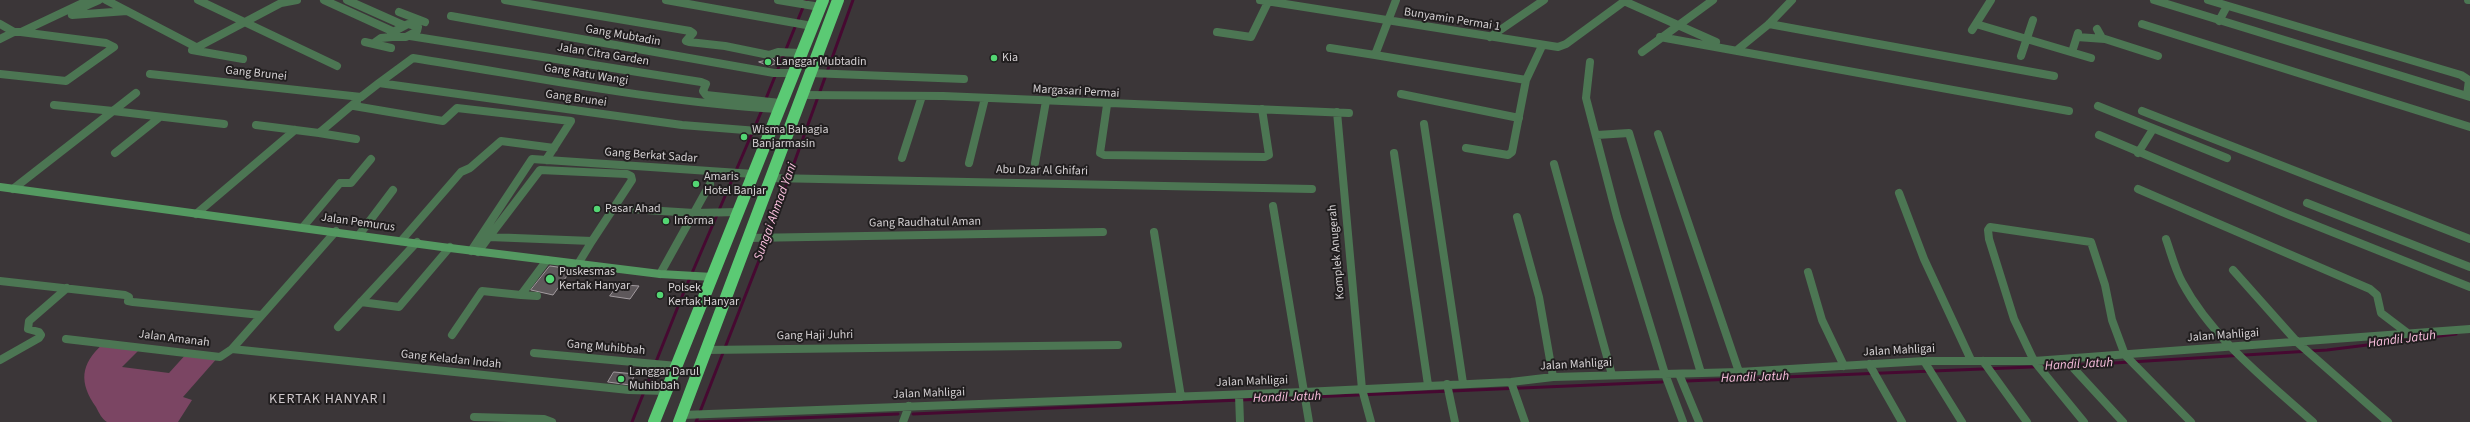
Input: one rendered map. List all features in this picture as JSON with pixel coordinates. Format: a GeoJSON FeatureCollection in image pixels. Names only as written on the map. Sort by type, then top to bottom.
{"type":"FeatureCollection","features":[{"type":"Feature","properties":{"kind":"highway"},"geometry":{"type":"LineString","coordinates":[[685,417],[712,350],[748,238],[838,0]]}},
{"type":"Feature","properties":{"kind":"highway"},"geometry":{"type":"LineString","coordinates":[[654,422],[668,391],[770,132],[792,74],[794,53],[812,26],[822,4]]}},
{"type":"Feature","properties":{"kind":"street"},"geometry":{"type":"LineString","coordinates":[[70,0],[79,5]]}},
{"type":"Feature","properties":{"kind":"street"},"geometry":{"type":"LineString","coordinates":[[0,39],[89,0]]}},
{"type":"Feature","properties":{"kind":"street"},"geometry":{"type":"LineString","coordinates":[[99,0],[72,15],[127,11]]}},
{"type":"Feature","properties":{"kind":"street"},"geometry":{"type":"LineString","coordinates":[[106,0],[195,48]]}},
{"type":"Feature","properties":{"kind":"street"},"geometry":{"type":"LineString","coordinates":[[198,0],[337,66]]}},
{"type":"Feature","properties":{"kind":"street"},"geometry":{"type":"LineString","coordinates":[[243,59],[195,52],[192,50],[283,2],[297,0]]}},
{"type":"Feature","properties":{"kind":"street"},"geometry":{"type":"LineString","coordinates":[[324,0],[394,35]]}},
{"type":"Feature","properties":{"kind":"street"},"geometry":{"type":"LineString","coordinates":[[347,0],[406,25],[419,22]]}},
{"type":"Feature","properties":{"kind":"street"},"geometry":{"type":"LineString","coordinates":[[504,0],[690,31],[693,33],[687,39],[689,42],[725,46],[769,55],[780,52],[794,53]]}},
{"type":"Feature","properties":{"kind":"street"},"geometry":{"type":"LineString","coordinates":[[666,0],[812,26]]}},
{"type":"Feature","properties":{"kind":"street"},"geometry":{"type":"LineString","coordinates":[[778,0],[804,4],[822,4]]}},
{"type":"Feature","properties":{"kind":"street","name":"Bunyamin Permai 1"},"geometry":{"type":"LineString","coordinates":[[1260,0],[1542,46],[1558,47],[1566,44],[1625,1]]}},
{"type":"Feature","properties":{"kind":"street"},"geometry":{"type":"LineString","coordinates":[[1375,56],[1396,0]]}},
{"type":"Feature","properties":{"kind":"street"},"geometry":{"type":"LineString","coordinates":[[1490,37],[1544,0]]}},
{"type":"Feature","properties":{"kind":"street"},"geometry":{"type":"LineString","coordinates":[[1642,52],[1676,25],[1713,0]]}},
{"type":"Feature","properties":{"kind":"street"},"geometry":{"type":"LineString","coordinates":[[1737,50],[1769,24],[1782,8],[1792,0]]}},
{"type":"Feature","properties":{"kind":"street"},"geometry":{"type":"LineString","coordinates":[[1992,0],[1974,27],[2091,58]]}},
{"type":"Feature","properties":{"kind":"street"},"geometry":{"type":"LineString","coordinates":[[2154,0],[2469,96],[2469,80],[2461,76],[2208,0]]}},
{"type":"Feature","properties":{"kind":"street"},"geometry":{"type":"LineString","coordinates":[[1217,32],[1251,37],[1269,1]]}},
{"type":"Feature","properties":{"kind":"street"},"geometry":{"type":"LineString","coordinates":[[1625,1],[1728,48]]}},
{"type":"Feature","properties":{"kind":"street"},"geometry":{"type":"LineString","coordinates":[[2219,21],[2227,6]]}},
{"type":"Feature","properties":{"kind":"street"},"geometry":{"type":"LineString","coordinates":[[399,12],[419,22]]}},
{"type":"Feature","properties":{"kind":"street","name":"Gang Mubtadin"},"geometry":{"type":"LineString","coordinates":[[451,16],[777,73],[792,74]]}},
{"type":"Feature","properties":{"kind":"street"},"geometry":{"type":"LineString","coordinates":[[2021,56],[2033,20]]}},
{"type":"Feature","properties":{"kind":"street"},"geometry":{"type":"LineString","coordinates":[[410,36],[417,31],[419,22]]}},
{"type":"Feature","properties":{"kind":"street"},"geometry":{"type":"LineString","coordinates":[[0,24],[18,32],[106,43],[114,47],[66,81],[0,74]]}},
{"type":"Feature","properties":{"kind":"street"},"geometry":{"type":"LineString","coordinates":[[1769,24],[2054,76]]}},
{"type":"Feature","properties":{"kind":"street"},"geometry":{"type":"LineString","coordinates":[[2142,24],[2470,127]]}},
{"type":"Feature","properties":{"kind":"street","name":"Jalan Citra Garden"},"geometry":{"type":"LineString","coordinates":[[365,42],[374,43],[388,48],[394,35],[406,25]]}},
{"type":"Feature","properties":{"kind":"street"},"geometry":{"type":"LineString","coordinates":[[2097,29],[2102,38]]}},
{"type":"Feature","properties":{"kind":"street","name":"Jalan Citra Garden"},"geometry":{"type":"LineString","coordinates":[[374,43],[381,38],[394,35],[410,36],[701,82],[706,84],[703,91],[706,95],[763,106]]}},
{"type":"Feature","properties":{"kind":"street"},"geometry":{"type":"LineString","coordinates":[[2072,52],[2077,35],[2102,38],[2158,56]]}},
{"type":"Feature","properties":{"kind":"street"},"geometry":{"type":"LineString","coordinates":[[1660,37],[1728,48],[2070,111]]}},
{"type":"Feature","properties":{"kind":"street"},"geometry":{"type":"LineString","coordinates":[[1466,148],[1509,154],[1512,152],[1526,80],[1542,46]]}},
{"type":"Feature","properties":{"kind":"street"},"geometry":{"type":"LineString","coordinates":[[1330,48],[1526,80]]}},
{"type":"Feature","properties":{"kind":"street","name":"Gang Ratu Wangi"},"geometry":{"type":"LineString","coordinates":[[379,84],[413,58],[670,99],[779,106]]}},
{"type":"Feature","properties":{"kind":"street"},"geometry":{"type":"LineString","coordinates":[[1590,62],[1586,98],[1597,135],[1617,217],[1665,374],[1684,422]]}},
{"type":"Feature","properties":{"kind":"street"},"geometry":{"type":"LineString","coordinates":[[810,73],[964,79]]}},
{"type":"Feature","properties":{"kind":"street","name":"Gang Brunei"},"geometry":{"type":"LineString","coordinates":[[150,74],[361,97]]}},
{"type":"Feature","properties":{"kind":"street"},"geometry":{"type":"LineString","coordinates":[[319,133],[334,119],[379,84]]}},
{"type":"Feature","properties":{"kind":"street","name":"Gang Brunei"},"geometry":{"type":"LineString","coordinates":[[379,84],[682,125],[770,132]]}},
{"type":"Feature","properties":{"kind":"street"},"geometry":{"type":"LineString","coordinates":[[13,190],[136,93]]}},
{"type":"Feature","properties":{"kind":"street"},"geometry":{"type":"LineString","coordinates":[[1401,94],[1519,118]]}},
{"type":"Feature","properties":{"kind":"street","name":"Margasari Permai"},"geometry":{"type":"LineString","coordinates":[[802,95],[985,98],[1046,102],[1349,113]]}},
{"type":"Feature","properties":{"kind":"street"},"geometry":{"type":"LineString","coordinates":[[902,158],[922,96]]}},
{"type":"Feature","properties":{"kind":"street"},"geometry":{"type":"LineString","coordinates":[[969,163],[985,98]]}},
{"type":"Feature","properties":{"kind":"street"},"geometry":{"type":"LineString","coordinates":[[1035,163],[1046,102]]}},
{"type":"Feature","properties":{"kind":"street"},"geometry":{"type":"LineString","coordinates":[[1107,104],[1100,153],[1104,155],[1265,157],[1268,155],[1262,109]]}},
{"type":"Feature","properties":{"kind":"street"},"geometry":{"type":"LineString","coordinates":[[54,105],[224,124]]}},
{"type":"Feature","properties":{"kind":"street"},"geometry":{"type":"LineString","coordinates":[[354,106],[443,121],[457,108],[571,121],[546,160]]}},
{"type":"Feature","properties":{"kind":"street"},"geometry":{"type":"LineString","coordinates":[[2098,106],[2227,158]]}},
{"type":"Feature","properties":{"kind":"street"},"geometry":{"type":"LineString","coordinates":[[2142,111],[2470,239]]}},
{"type":"Feature","properties":{"kind":"street","name":"Komplek Anugerah"},"geometry":{"type":"LineString","coordinates":[[1337,112],[1363,393],[1371,422]]}},
{"type":"Feature","properties":{"kind":"street"},"geometry":{"type":"LineString","coordinates":[[115,153],[160,117]]}},
{"type":"Feature","properties":{"kind":"street"},"geometry":{"type":"LineString","coordinates":[[256,124],[356,139]]}},
{"type":"Feature","properties":{"kind":"street"},"geometry":{"type":"LineString","coordinates":[[1424,124],[1463,384]]}},
{"type":"Feature","properties":{"kind":"street"},"geometry":{"type":"LineString","coordinates":[[2138,153],[2153,129]]}},
{"type":"Feature","properties":{"kind":"street"},"geometry":{"type":"LineString","coordinates":[[196,214],[295,130]]}},
{"type":"Feature","properties":{"kind":"street"},"geometry":{"type":"LineString","coordinates":[[1597,135],[1629,133],[1701,373]]}},
{"type":"Feature","properties":{"kind":"street"},"geometry":{"type":"LineString","coordinates":[[1658,134],[1739,372]]}},
{"type":"Feature","properties":{"kind":"street"},"geometry":{"type":"LineString","coordinates":[[2099,135],[2138,153],[2470,287]]}},
{"type":"Feature","properties":{"kind":"street"},"geometry":{"type":"LineString","coordinates":[[401,241],[461,172],[470,168],[501,141],[554,148]]}},
{"type":"Feature","properties":{"kind":"street"},"geometry":{"type":"LineString","coordinates":[[1394,153],[1428,385]]}},
{"type":"Feature","properties":{"kind":"street"},"geometry":{"type":"LineString","coordinates":[[303,227],[340,183],[351,183],[371,159]]}},
{"type":"Feature","properties":{"kind":"street","name":"Gang Berkat Sadar"},"geometry":{"type":"LineString","coordinates":[[474,251],[532,159],[728,174],[754,174]]}},
{"type":"Feature","properties":{"kind":"street"},"geometry":{"type":"LineString","coordinates":[[1554,164],[1612,375]]}},
{"type":"Feature","properties":{"kind":"street"},"geometry":{"type":"LineString","coordinates":[[474,251],[489,237],[540,170],[631,176],[632,180],[578,264]]}},
{"type":"Feature","properties":{"kind":"street","name":"Abu Dzar Al Ghifari"},"geometry":{"type":"LineString","coordinates":[[771,178],[1312,189]]}},
{"type":"Feature","properties":{"kind":"street"},"geometry":{"type":"LineString","coordinates":[[660,274],[710,184]]}},
{"type":"Feature","properties":{"kind":"street","name":"Jalan Pemurus"},"geometry":{"type":"LineString","coordinates":[[0,187],[196,214],[336,231],[474,251],[660,274],[713,277]]}},
{"type":"Feature","properties":{"kind":"street"},"geometry":{"type":"LineString","coordinates":[[2138,189],[2370,289],[2377,294],[2381,313],[2410,335]]}},
{"type":"Feature","properties":{"kind":"street"},"geometry":{"type":"LineString","coordinates":[[359,235],[393,190]]}},
{"type":"Feature","properties":{"kind":"street"},"geometry":{"type":"LineString","coordinates":[[1899,193],[1924,259],[1971,360]]}},
{"type":"Feature","properties":{"kind":"street"},"geometry":{"type":"LineString","coordinates":[[2307,203],[2470,267]]}},
{"type":"Feature","properties":{"kind":"street"},"geometry":{"type":"LineString","coordinates":[[1273,206],[1309,422]]}},
{"type":"Feature","properties":{"kind":"street"},"geometry":{"type":"LineString","coordinates":[[614,208],[694,213],[738,212]]}},
{"type":"Feature","properties":{"kind":"street"},"geometry":{"type":"LineString","coordinates":[[1517,217],[1539,297],[1553,377]]}},
{"type":"Feature","properties":{"kind":"street"},"geometry":{"type":"LineString","coordinates":[[2084,422],[2035,363],[2014,319],[1989,239],[1988,230],[1990,227],[2091,242],[2105,285],[2112,320],[2131,361],[2191,422]]}},
{"type":"Feature","properties":{"kind":"street","name":"Jalan Amanah"},"geometry":{"type":"LineString","coordinates":[[66,339],[220,357],[232,349],[336,231]]}},
{"type":"Feature","properties":{"kind":"street","name":"Gang Raudhatul Aman"},"geometry":{"type":"LineString","coordinates":[[748,238],[1103,232]]}},
{"type":"Feature","properties":{"kind":"street"},"geometry":{"type":"LineString","coordinates":[[1154,232],[1181,397]]}},
{"type":"Feature","properties":{"kind":"street"},"geometry":{"type":"LineString","coordinates":[[489,237],[592,241]]}},
{"type":"Feature","properties":{"kind":"street"},"geometry":{"type":"LineString","coordinates":[[2166,239],[2178,274],[2187,290],[2238,353],[2313,422]]}},
{"type":"Feature","properties":{"kind":"street"},"geometry":{"type":"LineString","coordinates":[[338,327],[417,242]]}},
{"type":"Feature","properties":{"kind":"street"},"geometry":{"type":"LineString","coordinates":[[361,302],[399,307],[450,247]]}},
{"type":"Feature","properties":{"kind":"street"},"geometry":{"type":"LineString","coordinates":[[521,295],[547,260]]}},
{"type":"Feature","properties":{"kind":"street"},"geometry":{"type":"LineString","coordinates":[[2233,270],[2304,348],[2388,422]]}},
{"type":"Feature","properties":{"kind":"street"},"geometry":{"type":"LineString","coordinates":[[1808,272],[1822,320],[1844,366]]}},
{"type":"Feature","properties":{"kind":"street"},"geometry":{"type":"LineString","coordinates":[[0,281],[126,295],[129,297],[128,301],[132,302],[261,315]]}},
{"type":"Feature","properties":{"kind":"street"},"geometry":{"type":"LineString","coordinates":[[0,360],[39,338],[38,332],[28,329],[29,321],[67,288]]}},
{"type":"Feature","properties":{"kind":"street"},"geometry":{"type":"LineString","coordinates":[[452,335],[482,292],[537,296]]}},
{"type":"Feature","properties":{"kind":"street","name":"Jalan Mahligai"},"geometry":{"type":"LineString","coordinates":[[685,417],[709,414],[909,406],[1181,397],[1239,398],[1305,396],[1363,393],[1428,385],[1448,389],[1463,384],[1513,386],[1553,377],[1739,372],[1844,366],[1873,371],[1927,368],[1971,360],[1987,368],[2067,361],[2131,361],[2304,348],[2470,329]]}},
{"type":"Feature","properties":{"kind":"street","name":"Gang Haji Juhri"},"geometry":{"type":"LineString","coordinates":[[712,350],[1118,344]]}},
{"type":"Feature","properties":{"kind":"street","name":"Gang Keladan Indah"},"geometry":{"type":"LineString","coordinates":[[232,349],[629,390],[646,389],[668,391]]}},
{"type":"Feature","properties":{"kind":"street","name":"Gang Muhibbah"},"geometry":{"type":"LineString","coordinates":[[534,353],[677,366]]}},
{"type":"Feature","properties":{"kind":"street"},"geometry":{"type":"LineString","coordinates":[[2067,361],[2123,422]]}},
{"type":"Feature","properties":{"kind":"street"},"geometry":{"type":"LineString","coordinates":[[1927,368],[1962,422]]}},
{"type":"Feature","properties":{"kind":"street"},"geometry":{"type":"LineString","coordinates":[[1987,368],[2027,422]]}},
{"type":"Feature","properties":{"kind":"street"},"geometry":{"type":"LineString","coordinates":[[1873,371],[1902,422]]}},
{"type":"Feature","properties":{"kind":"street"},"geometry":{"type":"LineString","coordinates":[[1680,374],[1699,422]]}},
{"type":"Feature","properties":{"kind":"street"},"geometry":{"type":"LineString","coordinates":[[1513,386],[1525,422]]}},
{"type":"Feature","properties":{"kind":"street"},"geometry":{"type":"LineString","coordinates":[[1448,389],[1455,422]]}},
{"type":"Feature","properties":{"kind":"street"},"geometry":{"type":"LineString","coordinates":[[1239,398],[1240,422]]}},
{"type":"Feature","properties":{"kind":"street"},"geometry":{"type":"LineString","coordinates":[[903,422],[909,406]]}},
{"type":"Feature","properties":{"kind":"street"},"geometry":{"type":"LineString","coordinates":[[474,417],[544,419],[552,422]]}},
{"type":"Feature","properties":{"kind":"shaded area"},"geometry":{"type":"Polygon","coordinates":[[[103,344],[142,347],[122,367],[169,373],[188,352],[219,356],[183,397],[192,400],[178,422],[107,422],[101,416],[90,398],[84,374],[86,366],[95,351],[103,344]]]}},
{"type":"Feature","properties":{"kind":"building","name":"Langgar Mubtadin"},"geometry":{"type":"Polygon","coordinates":[[[773,59],[777,63],[769,66],[759,62],[773,59]]]}},
{"type":"Feature","properties":{"kind":"building","name":"Puskesmas Kertak Hanyar"},"geometry":{"type":"Polygon","coordinates":[[[550,266],[572,269],[553,295],[531,290],[550,266]]]}},
{"type":"Feature","properties":{"kind":"building"},"geometry":{"type":"Polygon","coordinates":[[[619,284],[639,286],[630,299],[610,296],[619,284]]]}},
{"type":"Feature","properties":{"kind":"building","name":"Langgar Darul Muhibbah"},"geometry":{"type":"Polygon","coordinates":[[[614,372],[635,374],[630,385],[608,382],[614,372]]]}},
{"type":"Feature","properties":{"kind":"waterway","name":"Sungai Ahmad Yani"},"geometry":{"type":"LineString","coordinates":[[765,101],[806,0]]}},
{"type":"Feature","properties":{"kind":"waterway","name":"Sungai Ahmad Yani"},"geometry":{"type":"LineString","coordinates":[[696,422],[758,263],[853,0]]}},
{"type":"Feature","properties":{"kind":"waterway","name":"Sungai Ahmad Yani"},"geometry":{"type":"LineString","coordinates":[[632,422],[683,294],[762,110]]}},
{"type":"Feature","properties":{"kind":"waterway","name":"Handil Jatuh"},"geometry":{"type":"LineString","coordinates":[[1686,381],[2081,365],[2327,350],[2456,334]]}},
{"type":"Feature","properties":{"kind":"waterway","name":"Handil Jatuh"},"geometry":{"type":"LineString","coordinates":[[913,414],[1662,382]]}},
{"type":"Feature","properties":{"kind":"waterway","name":"Handil Jatuh"},"geometry":{"type":"LineString","coordinates":[[698,422],[898,414]]}},
{"type":"Feature","properties":{"kind":"place","name":"Kia"},"geometry":{"type":"Point","coordinates":[994,58]}},
{"type":"Feature","properties":{"kind":"place","name":"Langgar Mubtadin"},"geometry":{"type":"Point","coordinates":[768,62]}},
{"type":"Feature","properties":{"kind":"place","name":"Wisma Bahagia Banjarmasin"},"geometry":{"type":"Point","coordinates":[744,137]}},
{"type":"Feature","properties":{"kind":"place","name":"Amaris Hotel Banjar"},"geometry":{"type":"Point","coordinates":[696,184]}},
{"type":"Feature","properties":{"kind":"place","name":"Pasar Ahad"},"geometry":{"type":"Point","coordinates":[597,209]}},
{"type":"Feature","properties":{"kind":"place","name":"Informa"},"geometry":{"type":"Point","coordinates":[666,221]}},
{"type":"Feature","properties":{"kind":"place","name":"Puskesmas Kertak Hanyar"},"geometry":{"type":"Point","coordinates":[550,279]}},
{"type":"Feature","properties":{"kind":"place","name":"Polsek Kertak Hanyar"},"geometry":{"type":"Point","coordinates":[660,295]}},
{"type":"Feature","properties":{"kind":"place","name":"Langgar Darul Muhibbah"},"geometry":{"type":"Point","coordinates":[621,379]}},
{"type":"Feature","properties":{"kind":"district","name":"KERTAK HANYAR I"},"geometry":{"type":"Point","coordinates":[328,400]}}]}
